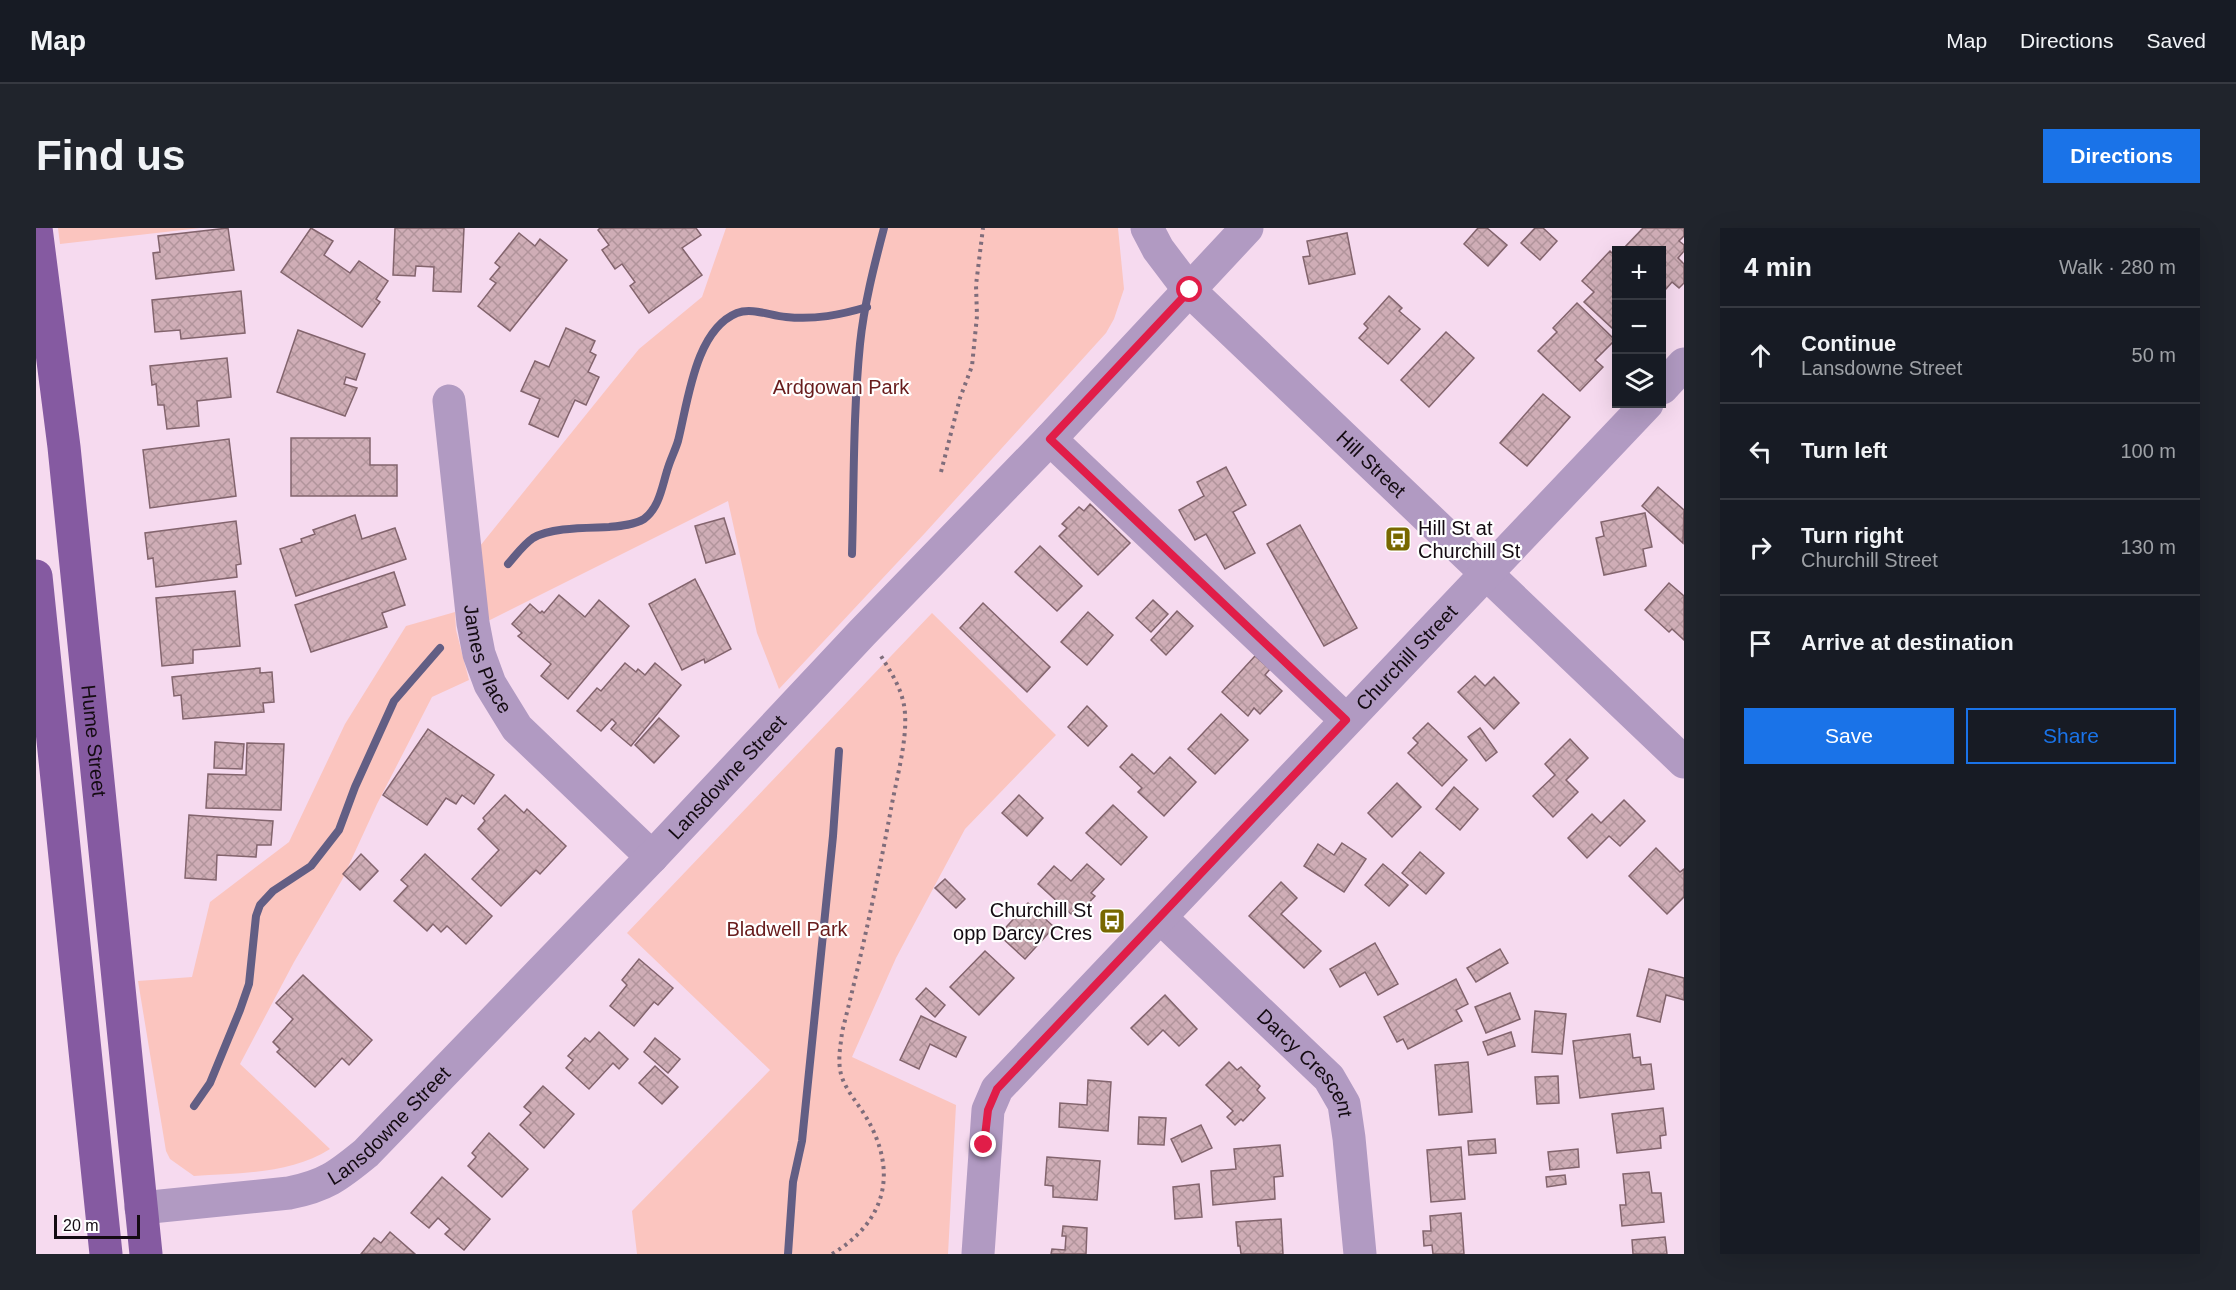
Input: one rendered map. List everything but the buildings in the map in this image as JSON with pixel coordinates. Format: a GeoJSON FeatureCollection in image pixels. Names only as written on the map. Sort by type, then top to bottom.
{"type":"FeatureCollection","features":[{"type":"Feature","properties":{"kind":"main road","name":"Hume Street"},"geometry":{"type":"LineString","coordinates":[[36,228],[64,447],[146,1254]]}},
{"type":"Feature","properties":{"kind":"main road","name":"Hume Street"},"geometry":{"type":"LineString","coordinates":[[36,576],[106,1254]]}},
{"type":"Feature","properties":{"kind":"street","name":"Hill Street"},"geometry":{"type":"LineString","coordinates":[[1147,228],[1158,249],[1190,290],[1684,762]]}},
{"type":"Feature","properties":{"kind":"street","name":"Lansdowne Street"},"geometry":{"type":"LineString","coordinates":[[141,1208],[312,1189],[337,1177],[366,1153],[1050,439],[1247,228]]}},
{"type":"Feature","properties":{"kind":"street"},"geometry":{"type":"LineString","coordinates":[[1666,384],[1684,364]]}},
{"type":"Feature","properties":{"kind":"street","name":"James Place"},"geometry":{"type":"LineString","coordinates":[[449,401],[473,623],[479,654],[490,684],[518,728],[652,856]]}},
{"type":"Feature","properties":{"kind":"street","name":"Churchill Street"},"geometry":{"type":"LineString","coordinates":[[978,1254],[988,1110],[997,1089],[1643,408]]}},
{"type":"Feature","properties":{"kind":"street"},"geometry":{"type":"LineString","coordinates":[[1050,439],[1346,720]]}},
{"type":"Feature","properties":{"kind":"street","name":"Darcy Crescent"},"geometry":{"type":"LineString","coordinates":[[1161,918],[1329,1078],[1344,1104],[1360,1254]]}},
{"type":"Feature","properties":{"kind":"path"},"geometry":{"type":"LineString","coordinates":[[941,471],[960,398],[972,366],[977,316],[976,285],[983,228]]}},
{"type":"Feature","properties":{"kind":"path"},"geometry":{"type":"LineString","coordinates":[[832,1254],[858,1234],[871,1218],[880,1199],[885,1180],[885,1163],[879,1144],[840,1070],[842,1032],[878,878],[906,714],[902,695],[893,674],[862,633]]}},
{"type":"Feature","properties":{"kind":"green space"},"geometry":{"type":"Polygon","coordinates":[[[58,228],[200,228],[60,244],[58,228]]]}},
{"type":"Feature","properties":{"kind":"green space","name":"Ardgowan Park"},"geometry":{"type":"Polygon","coordinates":[[[726,228],[1118,228],[1124,289],[1114,319],[1106,333],[925,533],[779,689],[757,633],[728,501],[488,621],[480,546],[639,349],[702,297],[726,228]]]}},
{"type":"Feature","properties":{"kind":"green space"},"geometry":{"type":"Polygon","coordinates":[[[455,612],[456,630],[469,680],[432,697],[377,804],[342,880],[294,962],[240,1064],[330,1149],[315,1157],[282,1168],[247,1173],[194,1176],[170,1159],[166,1151],[138,981],[192,977],[210,902],[289,842],[345,724],[406,626],[455,612]]]}},
{"type":"Feature","properties":{"kind":"green space","name":"Bladwell Park"},"geometry":{"type":"Polygon","coordinates":[[[932,613],[1056,735],[965,829],[896,958],[852,1057],[956,1105],[948,1254],[637,1254],[632,1211],[770,1070],[627,933],[932,613]]]}},
{"type":"Feature","properties":{"kind":"waterway"},"geometry":{"type":"LineString","coordinates":[[852,554],[855,423],[860,344],[867,300],[884,228]]}},
{"type":"Feature","properties":{"kind":"waterway"},"geometry":{"type":"LineString","coordinates":[[508,564],[526,544],[541,534],[570,529],[627,525],[640,521],[649,514],[659,497],[678,441],[696,369],[711,335],[723,322],[743,311],[807,318],[867,307]]}},
{"type":"Feature","properties":{"kind":"waterway"},"geometry":{"type":"LineString","coordinates":[[194,1106],[210,1083],[249,984],[256,916],[260,905],[273,891],[311,866],[339,830],[355,787],[394,701],[440,648]]}},
{"type":"Feature","properties":{"kind":"waterway"},"geometry":{"type":"LineString","coordinates":[[788,1254],[793,1182],[802,1141],[833,836],[839,751]]}},
{"type":"Feature","properties":{"kind":"place","name":"Hill St at Churchill St"},"geometry":{"type":"Point","coordinates":[1398,539]}},
{"type":"Feature","properties":{"kind":"place","name":"Churchill St opp Darcy Cres"},"geometry":{"type":"Point","coordinates":[1112,921]}},
{"type":"Feature","properties":{"kind":"route"},"geometry":{"type":"LineString","coordinates":[[984,1145],[988,1110],[997,1089],[1346,720],[1050,439],[1190,290]]}}]}
